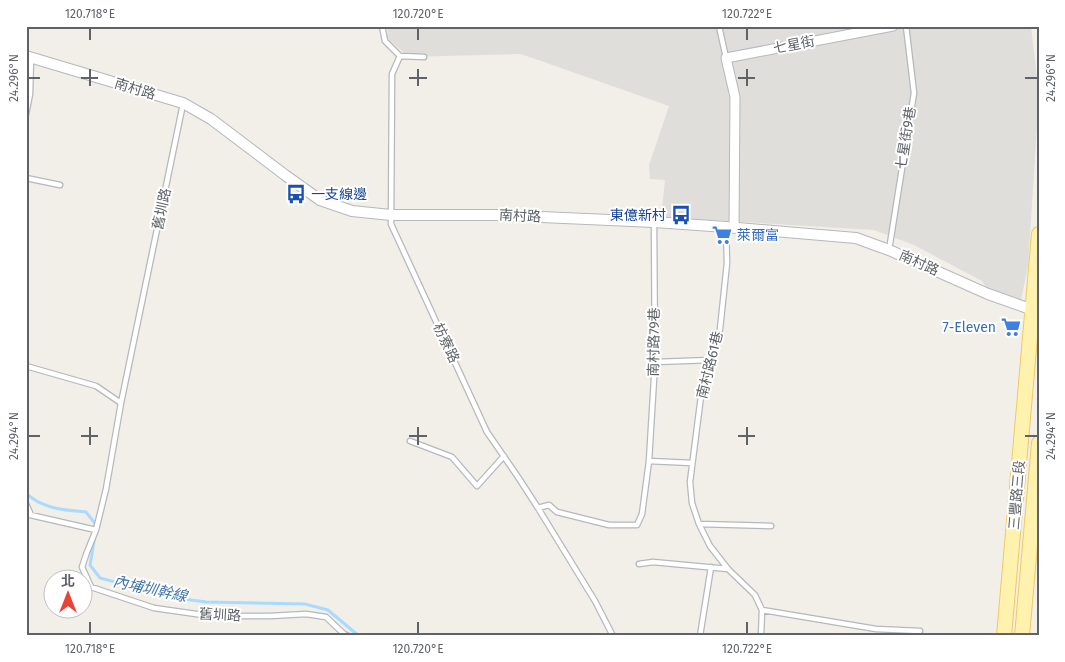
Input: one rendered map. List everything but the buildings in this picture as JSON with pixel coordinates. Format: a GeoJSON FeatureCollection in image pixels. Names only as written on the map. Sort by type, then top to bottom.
{"type":"FeatureCollection","features":[{"type":"Feature","properties":{"kind":"main road","name":"三豐路三段"},"geometry":{"type":"LineString","coordinates":[[1004,636],[1036,310],[1039,234]]}},
{"type":"Feature","properties":{"kind":"main road","name":"三豐路三段"},"geometry":{"type":"LineString","coordinates":[[1022,636],[1039,443]]}},
{"type":"Feature","properties":{"kind":"street","name":"七星街"},"geometry":{"type":"LineString","coordinates":[[726,58],[892,26]]}},
{"type":"Feature","properties":{"kind":"street","name":"南村路"},"geometry":{"type":"LineString","coordinates":[[29,56],[183,103],[211,119],[320,200],[352,211],[391,215],[496,215],[654,222],[856,238],[889,250],[988,294],[1036,310]]}},
{"type":"Feature","properties":{"kind":"street"},"geometry":{"type":"LineString","coordinates":[[726,58],[735,97],[730,227]]}},
{"type":"Feature","properties":{"kind":"lane"},"geometry":{"type":"LineString","coordinates":[[382,26],[385,40],[400,56],[424,57]]}},
{"type":"Feature","properties":{"kind":"lane"},"geometry":{"type":"LineString","coordinates":[[719,26],[726,58]]}},
{"type":"Feature","properties":{"kind":"lane","name":"七星街9巷"},"geometry":{"type":"LineString","coordinates":[[889,250],[914,92],[906,26]]}},
{"type":"Feature","properties":{"kind":"lane"},"geometry":{"type":"LineString","coordinates":[[26,114],[30,94],[29,56]]}},
{"type":"Feature","properties":{"kind":"lane","name":"枋寮路"},"geometry":{"type":"LineString","coordinates":[[400,56],[392,74],[391,224],[487,432],[538,508],[595,601],[613,636]]}},
{"type":"Feature","properties":{"kind":"lane","name":"舊圳路"},"geometry":{"type":"LineString","coordinates":[[183,103],[121,403],[106,489],[96,530],[82,567],[92,587],[154,608],[210,616],[306,614],[326,617],[345,635]]}},
{"type":"Feature","properties":{"kind":"lane"},"geometry":{"type":"LineString","coordinates":[[26,178],[60,185]]}},
{"type":"Feature","properties":{"kind":"lane","name":"南村路79巷"},"geometry":{"type":"LineString","coordinates":[[538,508],[549,505],[557,512],[609,525],[637,525],[642,514],[649,461],[655,362],[654,222]]}},
{"type":"Feature","properties":{"kind":"lane","name":"南村路61巷"},"geometry":{"type":"LineString","coordinates":[[699,524],[692,503],[690,482],[701,396],[720,329],[728,263],[730,227]]}},
{"type":"Feature","properties":{"kind":"lane"},"geometry":{"type":"LineString","coordinates":[[655,362],[711,360]]}},
{"type":"Feature","properties":{"kind":"lane"},"geometry":{"type":"LineString","coordinates":[[26,366],[96,386],[121,403]]}},
{"type":"Feature","properties":{"kind":"lane"},"geometry":{"type":"LineString","coordinates":[[410,442],[452,457],[477,486],[504,456]]}},
{"type":"Feature","properties":{"kind":"lane"},"geometry":{"type":"LineString","coordinates":[[649,461],[692,463]]}},
{"type":"Feature","properties":{"kind":"lane"},"geometry":{"type":"LineString","coordinates":[[26,504],[29,514],[96,530]]}},
{"type":"Feature","properties":{"kind":"lane"},"geometry":{"type":"LineString","coordinates":[[761,636],[762,610],[755,594],[728,569],[710,546],[699,524],[771,526]]}},
{"type":"Feature","properties":{"kind":"lane"},"geometry":{"type":"LineString","coordinates":[[639,564],[653,562],[728,569]]}},
{"type":"Feature","properties":{"kind":"lane"},"geometry":{"type":"LineString","coordinates":[[700,636],[711,567]]}},
{"type":"Feature","properties":{"kind":"lane"},"geometry":{"type":"LineString","coordinates":[[762,610],[876,629],[920,630]]}},
{"type":"Feature","properties":{"kind":"shaded area"},"geometry":{"type":"Polygon","coordinates":[[[388,26],[1031,26],[1037,78],[1038,111],[1028,266],[1020,305],[994,299],[982,281],[914,245],[874,230],[661,217],[665,180],[650,179],[649,165],[669,106],[521,54],[409,57],[387,38],[388,26]]]}},
{"type":"Feature","properties":{"kind":"waterway","name":"內埔圳幹線"},"geometry":{"type":"LineString","coordinates":[[26,493],[46,506],[86,512],[97,526]]}},
{"type":"Feature","properties":{"kind":"waterway","name":"內埔圳幹線"},"geometry":{"type":"LineString","coordinates":[[95,536],[90,565],[100,578],[176,598],[206,602],[305,604],[328,610],[359,636]]}},
{"type":"Feature","properties":{"kind":"place","name":"一支線邊"},"geometry":{"type":"Point","coordinates":[296,194]}},
{"type":"Feature","properties":{"kind":"place","name":"東億新村"},"geometry":{"type":"Point","coordinates":[681,215]}},
{"type":"Feature","properties":{"kind":"place","name":"萊爾富"},"geometry":{"type":"Point","coordinates":[722,235]}},
{"type":"Feature","properties":{"kind":"place","name":"7-Eleven"},"geometry":{"type":"Point","coordinates":[1011,327]}}]}
